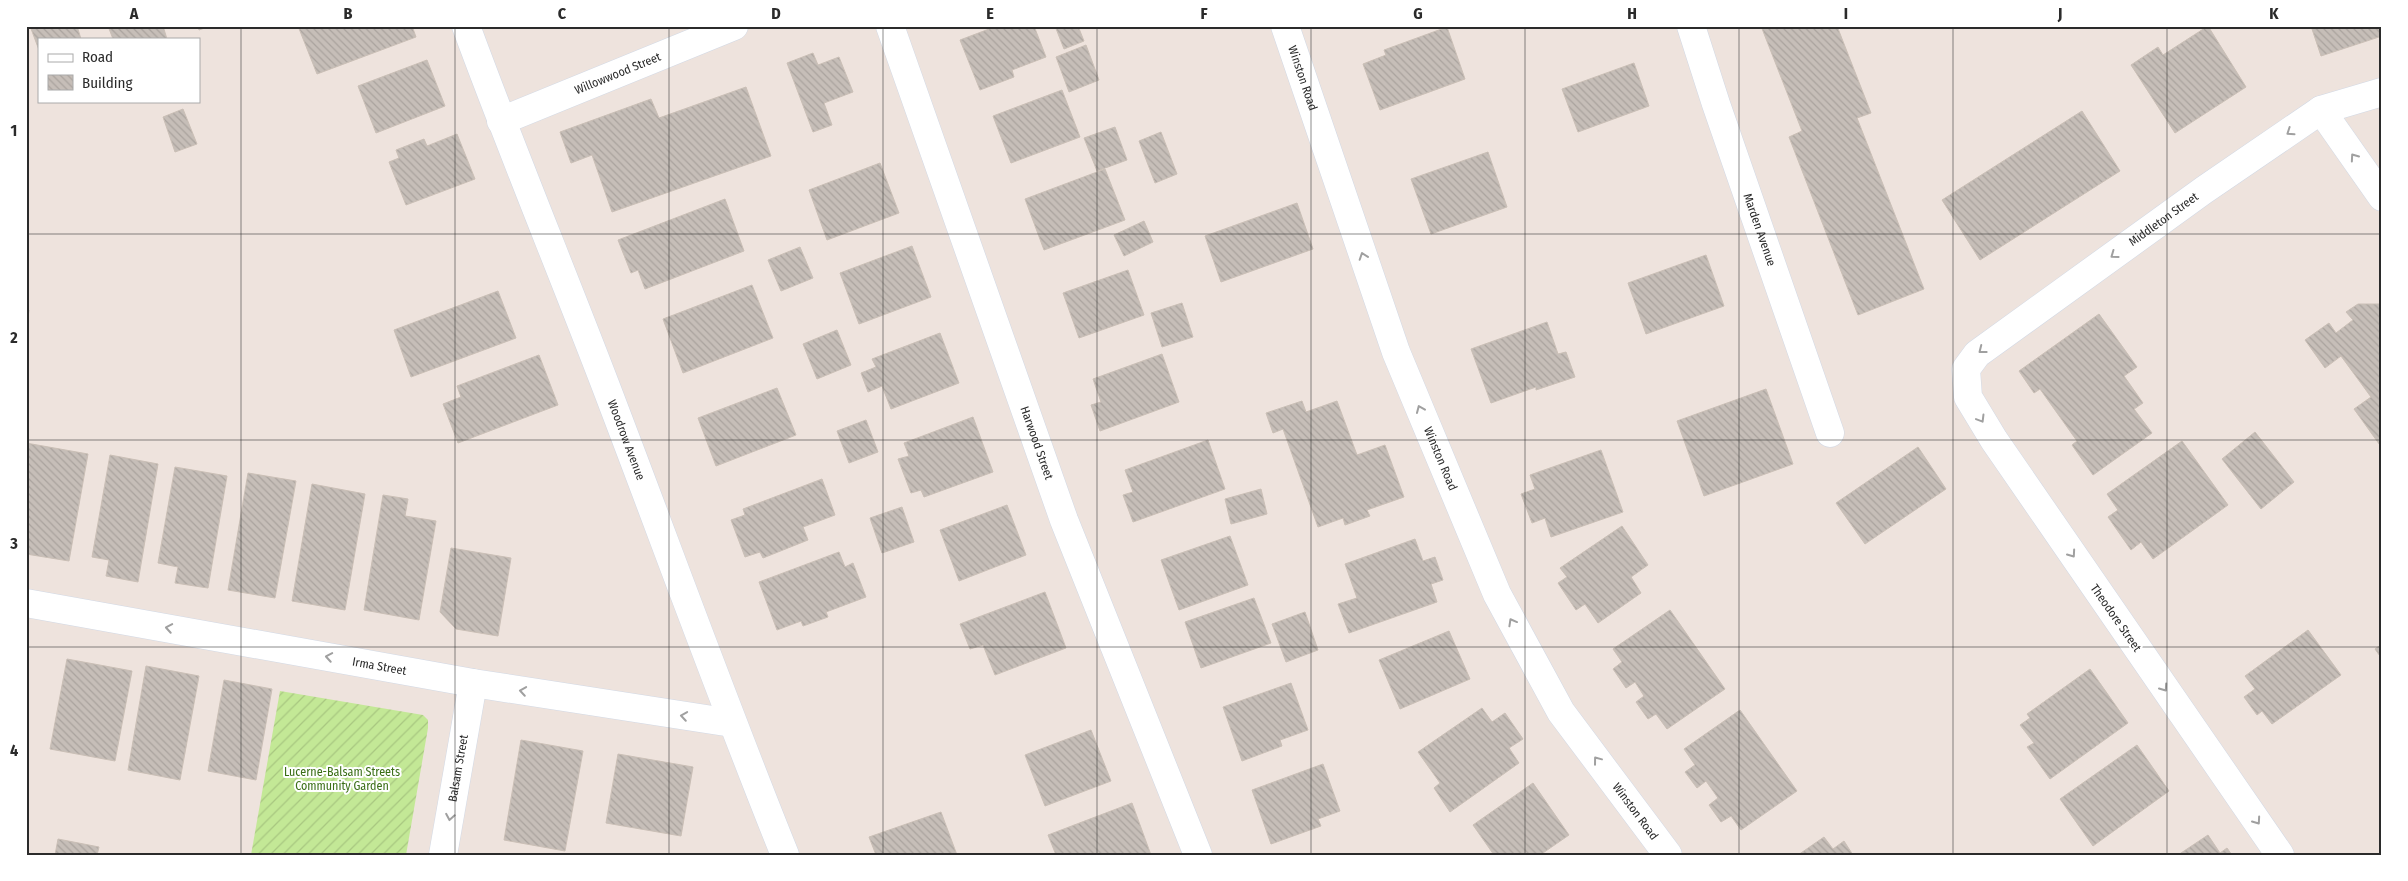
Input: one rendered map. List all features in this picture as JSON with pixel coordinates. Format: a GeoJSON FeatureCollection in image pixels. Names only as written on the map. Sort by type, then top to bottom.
{"type":"FeatureCollection","features":[{"type":"Feature","properties":{"kind":"street","name":"Woodrow Avenue"},"geometry":{"type":"LineString","coordinates":[[466,26],[501,121],[604,382],[732,723],[785,855]]}},
{"type":"Feature","properties":{"kind":"street","name":"Willowwood Street"},"geometry":{"type":"LineString","coordinates":[[501,121],[734,26]]}},
{"type":"Feature","properties":{"kind":"street","name":"Harwood Street"},"geometry":{"type":"LineString","coordinates":[[890,26],[1064,520],[1198,855]]}},
{"type":"Feature","properties":{"kind":"street","name":"Winston Road"},"geometry":{"type":"LineString","coordinates":[[1286,26],[1396,352],[1497,594],[1561,712],[1668,855]]}},
{"type":"Feature","properties":{"kind":"street","name":"Marden Avenue"},"geometry":{"type":"LineString","coordinates":[[1691,26],[1719,114],[1830,433]]}},
{"type":"Feature","properties":{"kind":"street","name":"Middleton Street"},"geometry":{"type":"LineString","coordinates":[[1967,374],[1966,368],[1977,354],[2204,190],[2322,110],[2382,92]]}},
{"type":"Feature","properties":{"kind":"street"},"geometry":{"type":"LineString","coordinates":[[2322,110],[2382,197]]}},
{"type":"Feature","properties":{"kind":"street","name":"Theodore Street"},"geometry":{"type":"LineString","coordinates":[[1967,374],[1968,397],[1994,440],[2280,855]]}},
{"type":"Feature","properties":{"kind":"street","name":"Irma Street"},"geometry":{"type":"LineString","coordinates":[[28,611],[732,723]]}},
{"type":"Feature","properties":{"kind":"street","name":"Balsam Street"},"geometry":{"type":"LineString","coordinates":[[443,855],[473,683]]}},
{"type":"Feature","properties":{"kind":"green space","name":"Lucerne-Balsam Streets Community Garden"},"geometry":{"type":"Polygon","coordinates":[[[280,691],[423,715],[428,720],[406,855],[251,855],[280,691]]]}},
{"type":"Feature","properties":{"kind":"building"},"geometry":{"type":"Polygon","coordinates":[[[30,26],[77,26],[81,38],[38,38],[38,47],[30,26]]]}},
{"type":"Feature","properties":{"kind":"building"},"geometry":{"type":"Polygon","coordinates":[[[108,26],[163,26],[167,38],[113,38],[108,26]]]}},
{"type":"Feature","properties":{"kind":"building"},"geometry":{"type":"Polygon","coordinates":[[[198,26],[210,26],[199,30],[198,26]]]}},
{"type":"Feature","properties":{"kind":"building"},"geometry":{"type":"Polygon","coordinates":[[[298,26],[412,26],[416,37],[317,74],[298,26]]]}},
{"type":"Feature","properties":{"kind":"building"},"geometry":{"type":"Polygon","coordinates":[[[997,26],[1034,26],[1046,57],[1012,70],[1014,77],[980,90],[960,40],[997,26]]]}},
{"type":"Feature","properties":{"kind":"building"},"geometry":{"type":"Polygon","coordinates":[[[1055,26],[1078,26],[1084,41],[1064,49],[1055,26]]]}},
{"type":"Feature","properties":{"kind":"building"},"geometry":{"type":"Polygon","coordinates":[[[1761,26],[1837,26],[1871,113],[1857,118],[1924,289],[1858,315],[1789,137],[1802,131],[1761,26]]]}},
{"type":"Feature","properties":{"kind":"building"},"geometry":{"type":"Polygon","coordinates":[[[2208,26],[2246,87],[2175,133],[2131,65],[2158,47],[2163,55],[2208,26]]]}},
{"type":"Feature","properties":{"kind":"building"},"geometry":{"type":"Polygon","coordinates":[[[2311,26],[2382,26],[2382,36],[2321,56],[2311,26]]]}},
{"type":"Feature","properties":{"kind":"building"},"geometry":{"type":"Polygon","coordinates":[[[1447,27],[1465,79],[1380,110],[1363,64],[1386,55],[1384,50],[1447,27]]]}},
{"type":"Feature","properties":{"kind":"building"},"geometry":{"type":"Polygon","coordinates":[[[1086,45],[1099,80],[1069,92],[1056,57],[1086,45]]]}},
{"type":"Feature","properties":{"kind":"building"},"geometry":{"type":"Polygon","coordinates":[[[813,53],[818,65],[839,57],[853,92],[824,103],[832,125],[813,132],[787,63],[813,53]]]}},
{"type":"Feature","properties":{"kind":"building"},"geometry":{"type":"Polygon","coordinates":[[[427,60],[445,106],[376,133],[358,86],[427,60]]]}},
{"type":"Feature","properties":{"kind":"building"},"geometry":{"type":"Polygon","coordinates":[[[1634,63],[1649,106],[1578,132],[1562,89],[1634,63]]]}},
{"type":"Feature","properties":{"kind":"building"},"geometry":{"type":"Polygon","coordinates":[[[746,87],[771,156],[612,212],[592,155],[571,163],[560,132],[651,99],[659,118],[746,87]]]}},
{"type":"Feature","properties":{"kind":"building"},"geometry":{"type":"Polygon","coordinates":[[[1062,90],[1080,137],[1011,163],[993,116],[1062,90]]]}},
{"type":"Feature","properties":{"kind":"building"},"geometry":{"type":"Polygon","coordinates":[[[183,109],[197,144],[175,152],[163,117],[183,109]]]}},
{"type":"Feature","properties":{"kind":"building"},"geometry":{"type":"Polygon","coordinates":[[[2082,111],[2120,171],[1980,260],[1942,200],[2082,111]]]}},
{"type":"Feature","properties":{"kind":"building"},"geometry":{"type":"Polygon","coordinates":[[[1115,127],[1127,160],[1097,171],[1084,138],[1115,127]]]}},
{"type":"Feature","properties":{"kind":"building"},"geometry":{"type":"Polygon","coordinates":[[[1161,132],[1177,174],[1155,183],[1139,141],[1161,132]]]}},
{"type":"Feature","properties":{"kind":"building"},"geometry":{"type":"Polygon","coordinates":[[[457,134],[475,179],[406,205],[389,162],[399,158],[396,150],[424,139],[427,146],[457,134]]]}},
{"type":"Feature","properties":{"kind":"building"},"geometry":{"type":"Polygon","coordinates":[[[1488,152],[1507,207],[1431,234],[1411,179],[1488,152]]]}},
{"type":"Feature","properties":{"kind":"building"},"geometry":{"type":"Polygon","coordinates":[[[880,163],[899,213],[827,240],[809,190],[880,163]]]}},
{"type":"Feature","properties":{"kind":"building"},"geometry":{"type":"Polygon","coordinates":[[[1105,169],[1125,220],[1044,250],[1025,199],[1105,169]]]}},
{"type":"Feature","properties":{"kind":"building"},"geometry":{"type":"Polygon","coordinates":[[[725,199],[744,251],[645,289],[638,270],[631,273],[618,240],[725,199]]]}},
{"type":"Feature","properties":{"kind":"building"},"geometry":{"type":"Polygon","coordinates":[[[1297,203],[1313,249],[1221,282],[1205,236],[1297,203]]]}},
{"type":"Feature","properties":{"kind":"building"},"geometry":{"type":"Polygon","coordinates":[[[1144,221],[1153,242],[1124,256],[1114,235],[1144,221]]]}},
{"type":"Feature","properties":{"kind":"building"},"geometry":{"type":"Polygon","coordinates":[[[912,246],[931,297],[859,324],[840,273],[912,246]]]}},
{"type":"Feature","properties":{"kind":"building"},"geometry":{"type":"Polygon","coordinates":[[[800,247],[813,278],[781,291],[768,260],[800,247]]]}},
{"type":"Feature","properties":{"kind":"building"},"geometry":{"type":"Polygon","coordinates":[[[1706,255],[1724,306],[1646,334],[1628,283],[1706,255]]]}},
{"type":"Feature","properties":{"kind":"building"},"geometry":{"type":"Polygon","coordinates":[[[1128,270],[1144,315],[1079,338],[1063,293],[1128,270]]]}},
{"type":"Feature","properties":{"kind":"building"},"geometry":{"type":"Polygon","coordinates":[[[752,285],[773,338],[683,373],[663,319],[752,285]]]}},
{"type":"Feature","properties":{"kind":"building"},"geometry":{"type":"Polygon","coordinates":[[[498,291],[516,338],[411,377],[394,330],[498,291]]]}},
{"type":"Feature","properties":{"kind":"building"},"geometry":{"type":"Polygon","coordinates":[[[1182,303],[1193,337],[1162,347],[1151,313],[1182,303]]]}},
{"type":"Feature","properties":{"kind":"building"},"geometry":{"type":"Polygon","coordinates":[[[2358,304],[2380,304],[2382,306],[2382,448],[2354,409],[2371,397],[2341,356],[2325,368],[2305,340],[2329,323],[2336,333],[2353,320],[2346,312],[2358,304]]]}},
{"type":"Feature","properties":{"kind":"building"},"geometry":{"type":"Polygon","coordinates":[[[26,310],[29,310],[26,333],[26,310]]]}},
{"type":"Feature","properties":{"kind":"building"},"geometry":{"type":"Polygon","coordinates":[[[2099,314],[2137,367],[2124,376],[2143,403],[2134,409],[2152,433],[2093,475],[2072,445],[2077,441],[2040,389],[2034,393],[2019,371],[2099,314]]]}},
{"type":"Feature","properties":{"kind":"building"},"geometry":{"type":"Polygon","coordinates":[[[1547,322],[1558,354],[1566,352],[1575,377],[1536,390],[1536,387],[1491,403],[1471,349],[1547,322]]]}},
{"type":"Feature","properties":{"kind":"building"},"geometry":{"type":"Polygon","coordinates":[[[837,330],[851,365],[817,379],[803,344],[837,330]]]}},
{"type":"Feature","properties":{"kind":"building"},"geometry":{"type":"Polygon","coordinates":[[[940,333],[959,383],[891,409],[882,386],[868,392],[861,373],[876,367],[872,359],[940,333]]]}},
{"type":"Feature","properties":{"kind":"building"},"geometry":{"type":"Polygon","coordinates":[[[1162,354],[1179,402],[1100,431],[1091,405],[1101,402],[1093,379],[1162,354]]]}},
{"type":"Feature","properties":{"kind":"building"},"geometry":{"type":"Polygon","coordinates":[[[539,355],[558,405],[458,443],[443,404],[461,397],[457,386],[539,355]]]}},
{"type":"Feature","properties":{"kind":"building"},"geometry":{"type":"Polygon","coordinates":[[[777,388],[796,435],[716,466],[698,418],[777,388]]]}},
{"type":"Feature","properties":{"kind":"building"},"geometry":{"type":"Polygon","coordinates":[[[1766,389],[1793,464],[1704,496],[1677,421],[1766,389]]]}},
{"type":"Feature","properties":{"kind":"building"},"geometry":{"type":"Polygon","coordinates":[[[1302,401],[1306,412],[1337,401],[1357,455],[1385,445],[1404,497],[1367,510],[1370,516],[1345,525],[1343,518],[1318,527],[1283,429],[1273,433],[1266,413],[1302,401]]]}},
{"type":"Feature","properties":{"kind":"building"},"geometry":{"type":"Polygon","coordinates":[[[973,417],[993,472],[924,497],[921,490],[911,493],[898,459],[909,456],[904,443],[973,417]]]}},
{"type":"Feature","properties":{"kind":"building"},"geometry":{"type":"Polygon","coordinates":[[[866,420],[878,452],[849,463],[837,431],[866,420]]]}},
{"type":"Feature","properties":{"kind":"building"},"geometry":{"type":"Polygon","coordinates":[[[2255,432],[2294,482],[2261,509],[2222,459],[2255,432]]]}},
{"type":"Feature","properties":{"kind":"building"},"geometry":{"type":"Polygon","coordinates":[[[1208,440],[1225,489],[1133,522],[1123,495],[1133,492],[1125,470],[1208,440]]]}},
{"type":"Feature","properties":{"kind":"building"},"geometry":{"type":"Polygon","coordinates":[[[2182,441],[2228,505],[2153,559],[2141,542],[2131,550],[2108,517],[2118,510],[2107,494],[2182,441]]]}},
{"type":"Feature","properties":{"kind":"building"},"geometry":{"type":"Polygon","coordinates":[[[26,443],[88,454],[69,561],[26,554],[26,443]]]}},
{"type":"Feature","properties":{"kind":"building"},"geometry":{"type":"Polygon","coordinates":[[[1918,447],[1946,489],[1865,544],[1836,503],[1918,447]]]}},
{"type":"Feature","properties":{"kind":"building"},"geometry":{"type":"Polygon","coordinates":[[[1601,450],[1623,512],[1551,537],[1545,518],[1532,523],[1521,494],[1535,489],[1530,475],[1601,450]]]}},
{"type":"Feature","properties":{"kind":"building"},"geometry":{"type":"Polygon","coordinates":[[[110,455],[158,464],[138,582],[106,576],[109,560],[92,557],[110,455]]]}},
{"type":"Feature","properties":{"kind":"building"},"geometry":{"type":"Polygon","coordinates":[[[175,467],[227,476],[208,588],[175,583],[178,567],[158,563],[175,467]]]}},
{"type":"Feature","properties":{"kind":"building"},"geometry":{"type":"Polygon","coordinates":[[[248,473],[296,481],[275,598],[228,590],[248,473]]]}},
{"type":"Feature","properties":{"kind":"building"},"geometry":{"type":"Polygon","coordinates":[[[822,479],[835,515],[803,527],[808,540],[763,558],[760,552],[745,557],[731,520],[745,515],[743,509],[822,479]]]}},
{"type":"Feature","properties":{"kind":"building"},"geometry":{"type":"Polygon","coordinates":[[[312,484],[365,494],[345,610],[292,601],[312,484]]]}},
{"type":"Feature","properties":{"kind":"building"},"geometry":{"type":"Polygon","coordinates":[[[1261,489],[1267,514],[1231,524],[1225,499],[1261,489]]]}},
{"type":"Feature","properties":{"kind":"building"},"geometry":{"type":"Polygon","coordinates":[[[383,495],[408,499],[405,516],[436,521],[419,620],[364,610],[383,495]]]}},
{"type":"Feature","properties":{"kind":"building"},"geometry":{"type":"Polygon","coordinates":[[[1007,505],[1026,555],[959,581],[940,530],[1007,505]]]}},
{"type":"Feature","properties":{"kind":"building"},"geometry":{"type":"Polygon","coordinates":[[[902,507],[914,542],[882,553],[870,518],[902,507]]]}},
{"type":"Feature","properties":{"kind":"building"},"geometry":{"type":"Polygon","coordinates":[[[1622,526],[1648,565],[1631,577],[1641,593],[1598,623],[1585,604],[1576,610],[1558,583],[1567,577],[1560,568],[1622,526]]]}},
{"type":"Feature","properties":{"kind":"building"},"geometry":{"type":"Polygon","coordinates":[[[1230,536],[1248,585],[1179,610],[1161,560],[1230,536]]]}},
{"type":"Feature","properties":{"kind":"building"},"geometry":{"type":"Polygon","coordinates":[[[1415,539],[1423,561],[1435,557],[1443,580],[1431,584],[1437,602],[1349,633],[1338,604],[1357,598],[1345,564],[1415,539]]]}},
{"type":"Feature","properties":{"kind":"building"},"geometry":{"type":"Polygon","coordinates":[[[451,548],[511,558],[498,636],[456,629],[440,612],[451,548]]]}},
{"type":"Feature","properties":{"kind":"building"},"geometry":{"type":"Polygon","coordinates":[[[839,552],[845,567],[853,563],[866,597],[826,612],[828,617],[803,626],[801,621],[777,630],[759,582],[839,552]]]}},
{"type":"Feature","properties":{"kind":"building"},"geometry":{"type":"Polygon","coordinates":[[[1045,592],[1066,648],[995,675],[983,645],[970,649],[960,624],[1045,592]]]}},
{"type":"Feature","properties":{"kind":"building"},"geometry":{"type":"Polygon","coordinates":[[[1254,598],[1271,643],[1201,668],[1185,622],[1254,598]]]}},
{"type":"Feature","properties":{"kind":"building"},"geometry":{"type":"Polygon","coordinates":[[[1670,610],[1725,689],[1667,729],[1656,714],[1648,719],[1636,702],[1644,696],[1635,682],[1626,688],[1613,669],[1622,662],[1613,649],[1670,610]]]}},
{"type":"Feature","properties":{"kind":"building"},"geometry":{"type":"Polygon","coordinates":[[[1305,612],[1318,650],[1286,662],[1272,624],[1305,612]]]}},
{"type":"Feature","properties":{"kind":"building"},"geometry":{"type":"Polygon","coordinates":[[[2308,630],[2341,675],[2272,724],[2262,711],[2257,715],[2244,697],[2255,689],[2245,676],[2308,630]]]}},
{"type":"Feature","properties":{"kind":"building"},"geometry":{"type":"Polygon","coordinates":[[[1449,631],[1470,679],[1400,709],[1379,660],[1449,631]]]}},
{"type":"Feature","properties":{"kind":"building"},"geometry":{"type":"Polygon","coordinates":[[[2382,644],[2382,659],[2375,649],[2382,644]]]}},
{"type":"Feature","properties":{"kind":"building"},"geometry":{"type":"Polygon","coordinates":[[[67,659],[132,671],[115,761],[50,749],[67,659]]]}},
{"type":"Feature","properties":{"kind":"building"},"geometry":{"type":"Polygon","coordinates":[[[146,666],[199,676],[180,780],[128,770],[146,666]]]}},
{"type":"Feature","properties":{"kind":"building"},"geometry":{"type":"Polygon","coordinates":[[[2090,669],[2128,723],[2050,779],[2027,747],[2034,743],[2020,725],[2030,718],[2027,714],[2090,669]]]}},
{"type":"Feature","properties":{"kind":"building"},"geometry":{"type":"Polygon","coordinates":[[[224,680],[272,689],[256,780],[208,771],[224,680]]]}},
{"type":"Feature","properties":{"kind":"building"},"geometry":{"type":"Polygon","coordinates":[[[1291,683],[1308,730],[1280,740],[1282,746],[1242,761],[1223,707],[1291,683]]]}},
{"type":"Feature","properties":{"kind":"building"},"geometry":{"type":"Polygon","coordinates":[[[1482,708],[1492,722],[1505,713],[1523,739],[1509,748],[1519,763],[1450,812],[1434,788],[1440,783],[1418,752],[1482,708]]]}},
{"type":"Feature","properties":{"kind":"building"},"geometry":{"type":"Polygon","coordinates":[[[1740,710],[1797,791],[1741,830],[1731,816],[1721,822],[1709,805],[1718,798],[1706,781],[1697,788],[1685,772],[1695,765],[1684,749],[1740,710]]]}},
{"type":"Feature","properties":{"kind":"building"},"geometry":{"type":"Polygon","coordinates":[[[1091,730],[1111,781],[1045,806],[1025,755],[1091,730]]]}},
{"type":"Feature","properties":{"kind":"building"},"geometry":{"type":"Polygon","coordinates":[[[521,740],[583,751],[565,851],[504,840],[521,740]]]}},
{"type":"Feature","properties":{"kind":"building"},"geometry":{"type":"Polygon","coordinates":[[[2137,745],[2169,791],[2093,846],[2060,799],[2137,745]]]}},
{"type":"Feature","properties":{"kind":"building"},"geometry":{"type":"Polygon","coordinates":[[[618,754],[693,767],[681,836],[606,823],[618,754]]]}},
{"type":"Feature","properties":{"kind":"building"},"geometry":{"type":"Polygon","coordinates":[[[1323,764],[1340,811],[1318,819],[1321,826],[1271,844],[1252,790],[1323,764]]]}},
{"type":"Feature","properties":{"kind":"building"},"geometry":{"type":"Polygon","coordinates":[[[1533,783],[1569,835],[1540,855],[1494,855],[1473,825],[1533,783]]]}},
{"type":"Feature","properties":{"kind":"building"},"geometry":{"type":"Polygon","coordinates":[[[1132,803],[1151,855],[1056,855],[1048,835],[1132,803]]]}},
{"type":"Feature","properties":{"kind":"building"},"geometry":{"type":"Polygon","coordinates":[[[941,812],[957,855],[876,855],[869,837],[941,812]]]}},
{"type":"Feature","properties":{"kind":"building"},"geometry":{"type":"Polygon","coordinates":[[[2208,835],[2220,853],[2227,848],[2232,855],[2178,855],[2208,835]]]}},
{"type":"Feature","properties":{"kind":"building"},"geometry":{"type":"Polygon","coordinates":[[[1824,837],[1833,849],[1844,841],[1853,855],[1798,855],[1824,837]]]}},
{"type":"Feature","properties":{"kind":"building"},"geometry":{"type":"Polygon","coordinates":[[[58,839],[99,847],[97,855],[55,855],[58,839]]]}}]}
